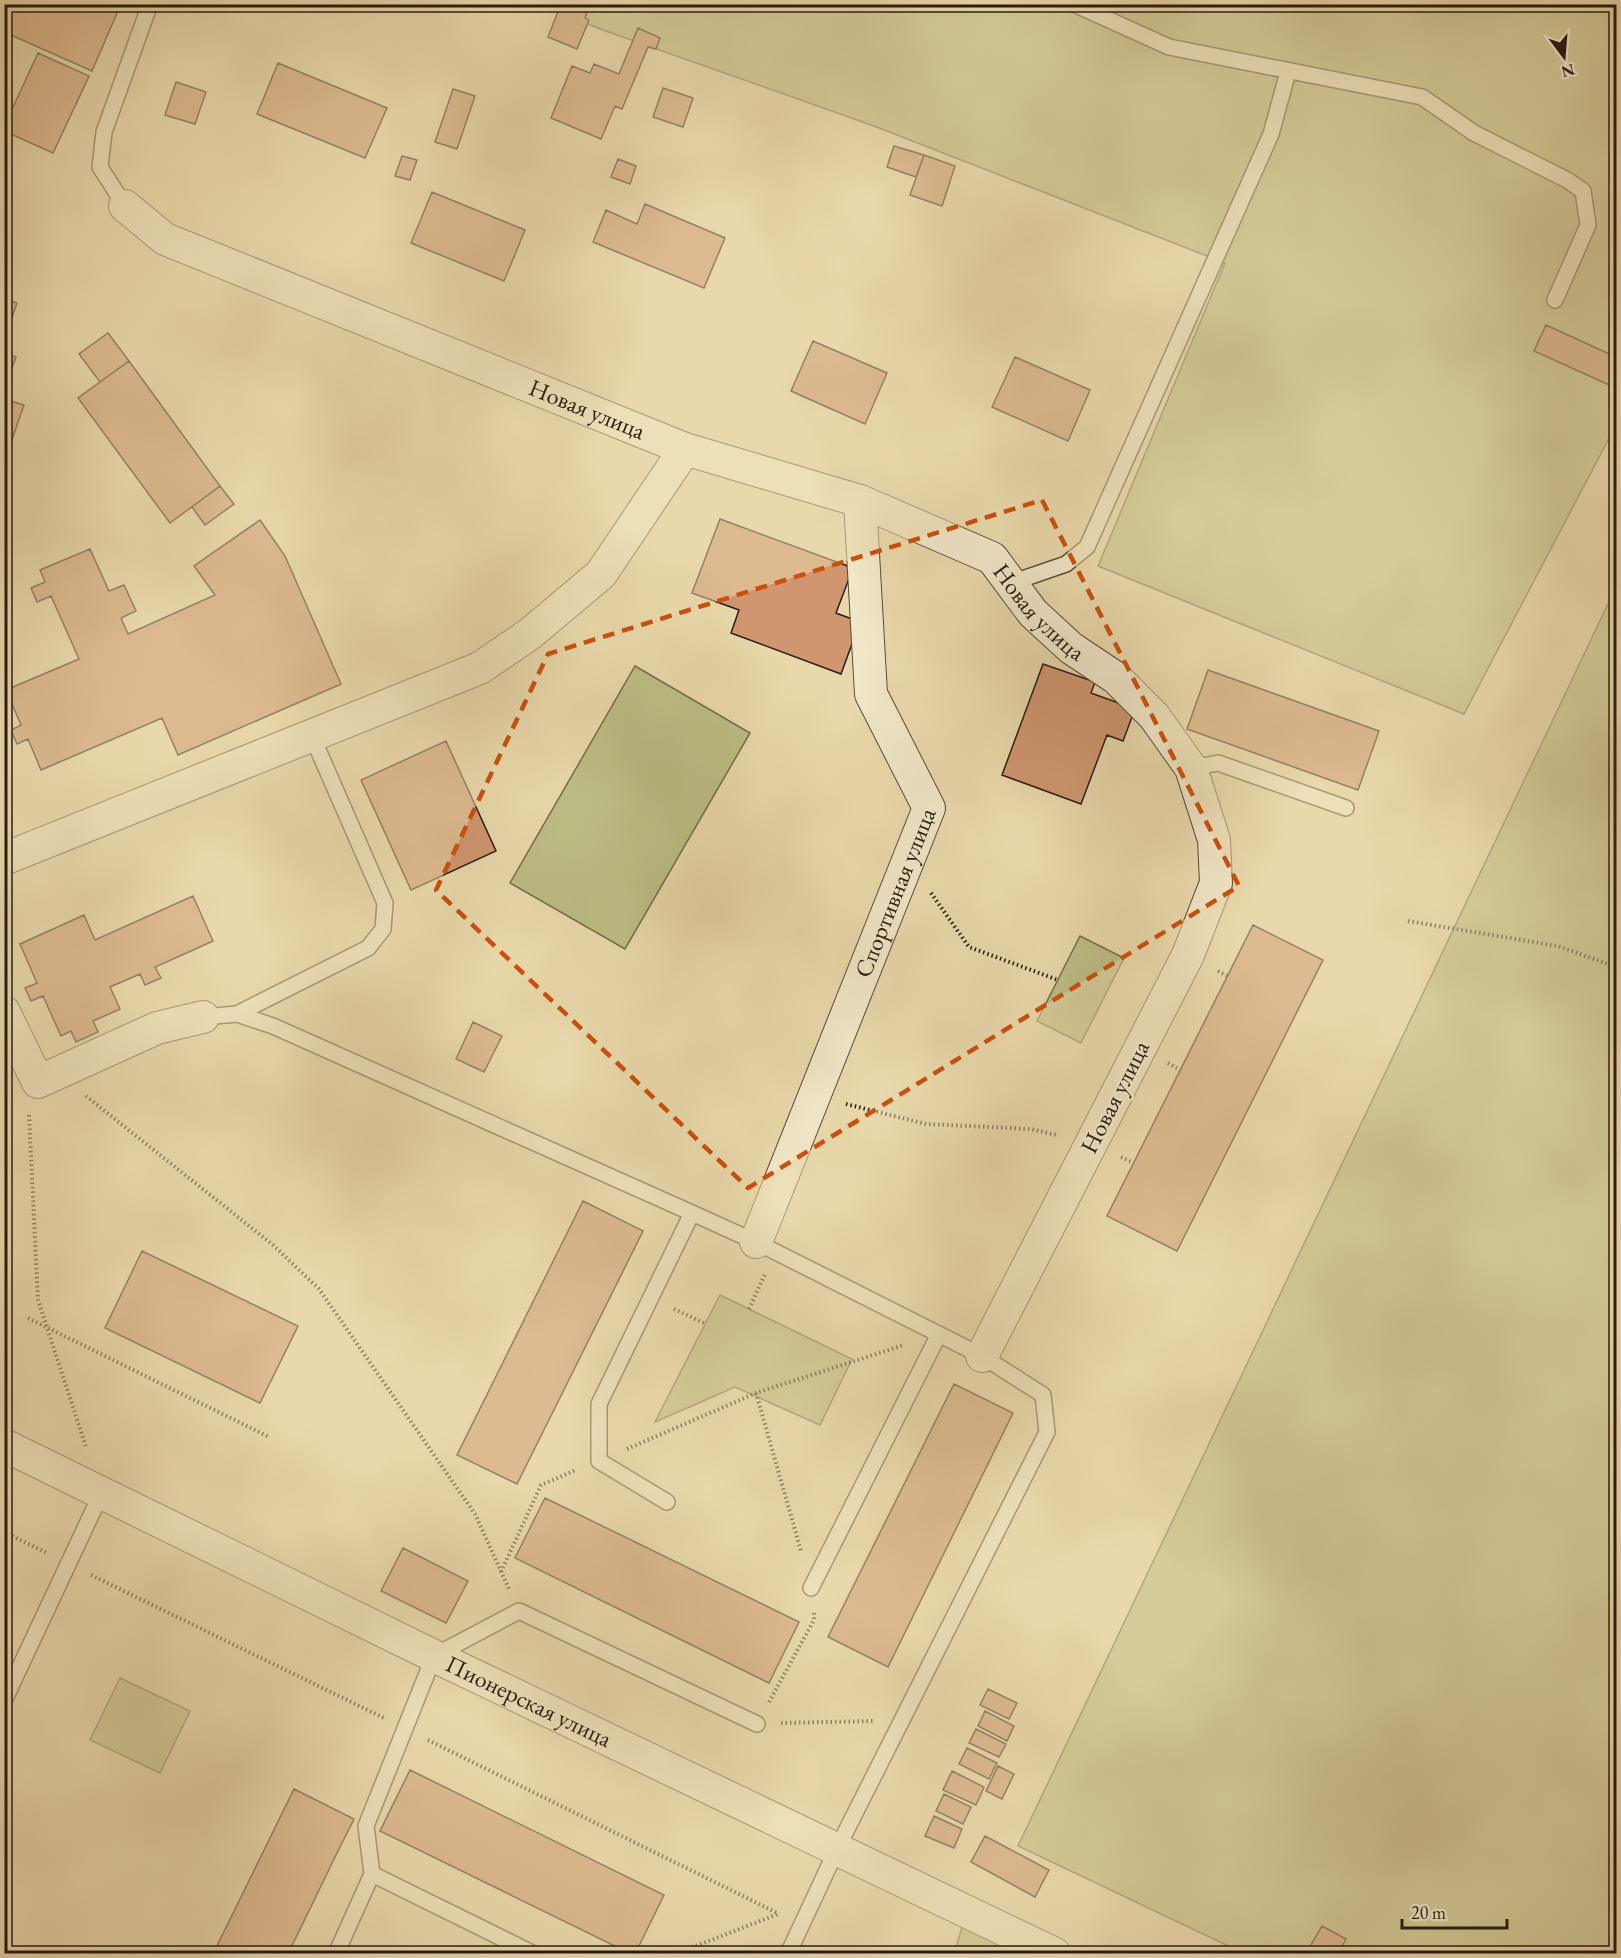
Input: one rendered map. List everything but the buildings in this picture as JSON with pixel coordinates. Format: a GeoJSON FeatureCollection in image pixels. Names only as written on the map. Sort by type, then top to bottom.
{"type":"FeatureCollection","features":[{"type":"Feature","properties":{"kind":"street","name":"Новая улица"},"geometry":{"type":"LineString","coordinates":[[125,206],[165,239],[686,449],[860,501],[992,558],[1034,613],[1064,641],[1116,678],[1154,716],[1191,768],[1214,840],[1216,883],[1188,955],[982,1356]]}},
{"type":"Feature","properties":{"kind":"street"},"geometry":{"type":"LineString","coordinates":[[4,859],[480,668],[531,633],[602,574],[686,449]]}},
{"type":"Feature","properties":{"kind":"street","name":"Спортивная улица"},"geometry":{"type":"LineString","coordinates":[[766,1247],[814,1096],[929,808],[871,694],[860,501]]}},
{"type":"Feature","properties":{"kind":"street"},"geometry":{"type":"LineString","coordinates":[[4,1012],[48,1078],[157,1028],[202,1017]]}},
{"type":"Feature","properties":{"kind":"street","name":"Пионерская улица"},"geometry":{"type":"LineString","coordinates":[[4,1445],[434,1656],[1055,1953]]}},
{"type":"Feature","properties":{"kind":"lane"},"geometry":{"type":"LineString","coordinates":[[125,206],[100,167],[104,132],[150,4]]}},
{"type":"Feature","properties":{"kind":"lane"},"geometry":{"type":"LineString","coordinates":[[1074,4],[1169,47],[1422,97],[1474,133],[1566,180],[1583,191],[1588,225],[1555,300]]}},
{"type":"Feature","properties":{"kind":"lane"},"geometry":{"type":"LineString","coordinates":[[1011,583],[1066,564],[1087,547],[1271,134],[1288,72]]}},
{"type":"Feature","properties":{"kind":"lane"},"geometry":{"type":"LineString","coordinates":[[202,1017],[237,1014],[368,948],[383,929],[385,903],[312,736]]}},
{"type":"Feature","properties":{"kind":"lane"},"geometry":{"type":"LineString","coordinates":[[1191,768],[1218,763],[1346,808]]}},
{"type":"Feature","properties":{"kind":"lane"},"geometry":{"type":"LineString","coordinates":[[237,1014],[273,1026],[766,1247],[982,1356],[1043,1395],[1047,1432],[837,1849],[788,1953]]}},
{"type":"Feature","properties":{"kind":"lane"},"geometry":{"type":"LineString","coordinates":[[667,1502],[599,1461],[599,1404],[692,1213]]}},
{"type":"Feature","properties":{"kind":"lane"},"geometry":{"type":"LineString","coordinates":[[811,1588],[939,1334]]}},
{"type":"Feature","properties":{"kind":"lane"},"geometry":{"type":"LineString","coordinates":[[4,1701],[101,1494]]}},
{"type":"Feature","properties":{"kind":"lane"},"geometry":{"type":"LineString","coordinates":[[336,1953],[372,1874],[366,1826],[434,1656],[519,1611],[757,1724]]}},
{"type":"Feature","properties":{"kind":"lane"},"geometry":{"type":"LineString","coordinates":[[372,1874],[534,1953]]}},
{"type":"Feature","properties":{"kind":"path"},"geometry":{"type":"LineString","coordinates":[[908,860],[969,947],[1058,980]]}},
{"type":"Feature","properties":{"kind":"path"},"geometry":{"type":"LineString","coordinates":[[1408,921],[1558,946],[1617,967]]}},
{"type":"Feature","properties":{"kind":"path"},"geometry":{"type":"LineString","coordinates":[[101,1494],[38,1300],[29,1115],[48,1078],[273,1245],[319,1289],[475,1514],[519,1611]]}},
{"type":"Feature","properties":{"kind":"path"},"geometry":{"type":"LineString","coordinates":[[814,1096],[926,1124],[1030,1129],[1092,1143]]}},
{"type":"Feature","properties":{"kind":"path"},"geometry":{"type":"LineString","coordinates":[[748,1309],[766,1247]]}},
{"type":"Feature","properties":{"kind":"path"},"geometry":{"type":"LineString","coordinates":[[651,1298],[706,1324]]}},
{"type":"Feature","properties":{"kind":"path"},"geometry":{"type":"LineString","coordinates":[[28,1318],[269,1437]]}},
{"type":"Feature","properties":{"kind":"path"},"geometry":{"type":"LineString","coordinates":[[501,1572],[541,1485],[756,1393],[939,1334]]}},
{"type":"Feature","properties":{"kind":"path"},"geometry":{"type":"LineString","coordinates":[[756,1393],[811,1588],[814,1620],[757,1724],[902,1721]]}},
{"type":"Feature","properties":{"kind":"path"},"geometry":{"type":"LineString","coordinates":[[675,1953],[778,1914]]}},
{"type":"Feature","properties":{"kind":"highlighted area"},"geometry":{"type":"Polygon","coordinates":[[[1042,500],[1239,886],[748,1188],[436,890],[548,654],[1042,500]]]}},
{"type":"Feature","properties":{"kind":"green space"},"geometry":{"type":"Polygon","coordinates":[[[541,5],[1616,5],[1616,425],[1464,714],[1098,566],[1225,263],[874,126],[603,30],[541,5]]]}},
{"type":"Feature","properties":{"kind":"green space"},"geometry":{"type":"Polygon","coordinates":[[[1616,587],[1616,1953],[1243,1953],[1018,1846],[1616,587]]]}},
{"type":"Feature","properties":{"kind":"green space"},"geometry":{"type":"Polygon","coordinates":[[[635,666],[750,733],[625,949],[510,883],[635,666]]]}},
{"type":"Feature","properties":{"kind":"green space"},"geometry":{"type":"Polygon","coordinates":[[[1080,936],[1124,958],[1081,1043],[1037,1021],[1080,936]]]}},
{"type":"Feature","properties":{"kind":"green space"},"geometry":{"type":"Polygon","coordinates":[[[720,1295],[852,1359],[820,1425],[735,1387],[655,1422],[720,1295]]]}},
{"type":"Feature","properties":{"kind":"green space"},"geometry":{"type":"Polygon","coordinates":[[[120,1678],[190,1711],[160,1773],[90,1740],[120,1678]]]}},
{"type":"Feature","properties":{"kind":"green space"},"geometry":{"type":"Polygon","coordinates":[[[963,1924],[1031,1954],[954,1954],[963,1924]]]}}]}
